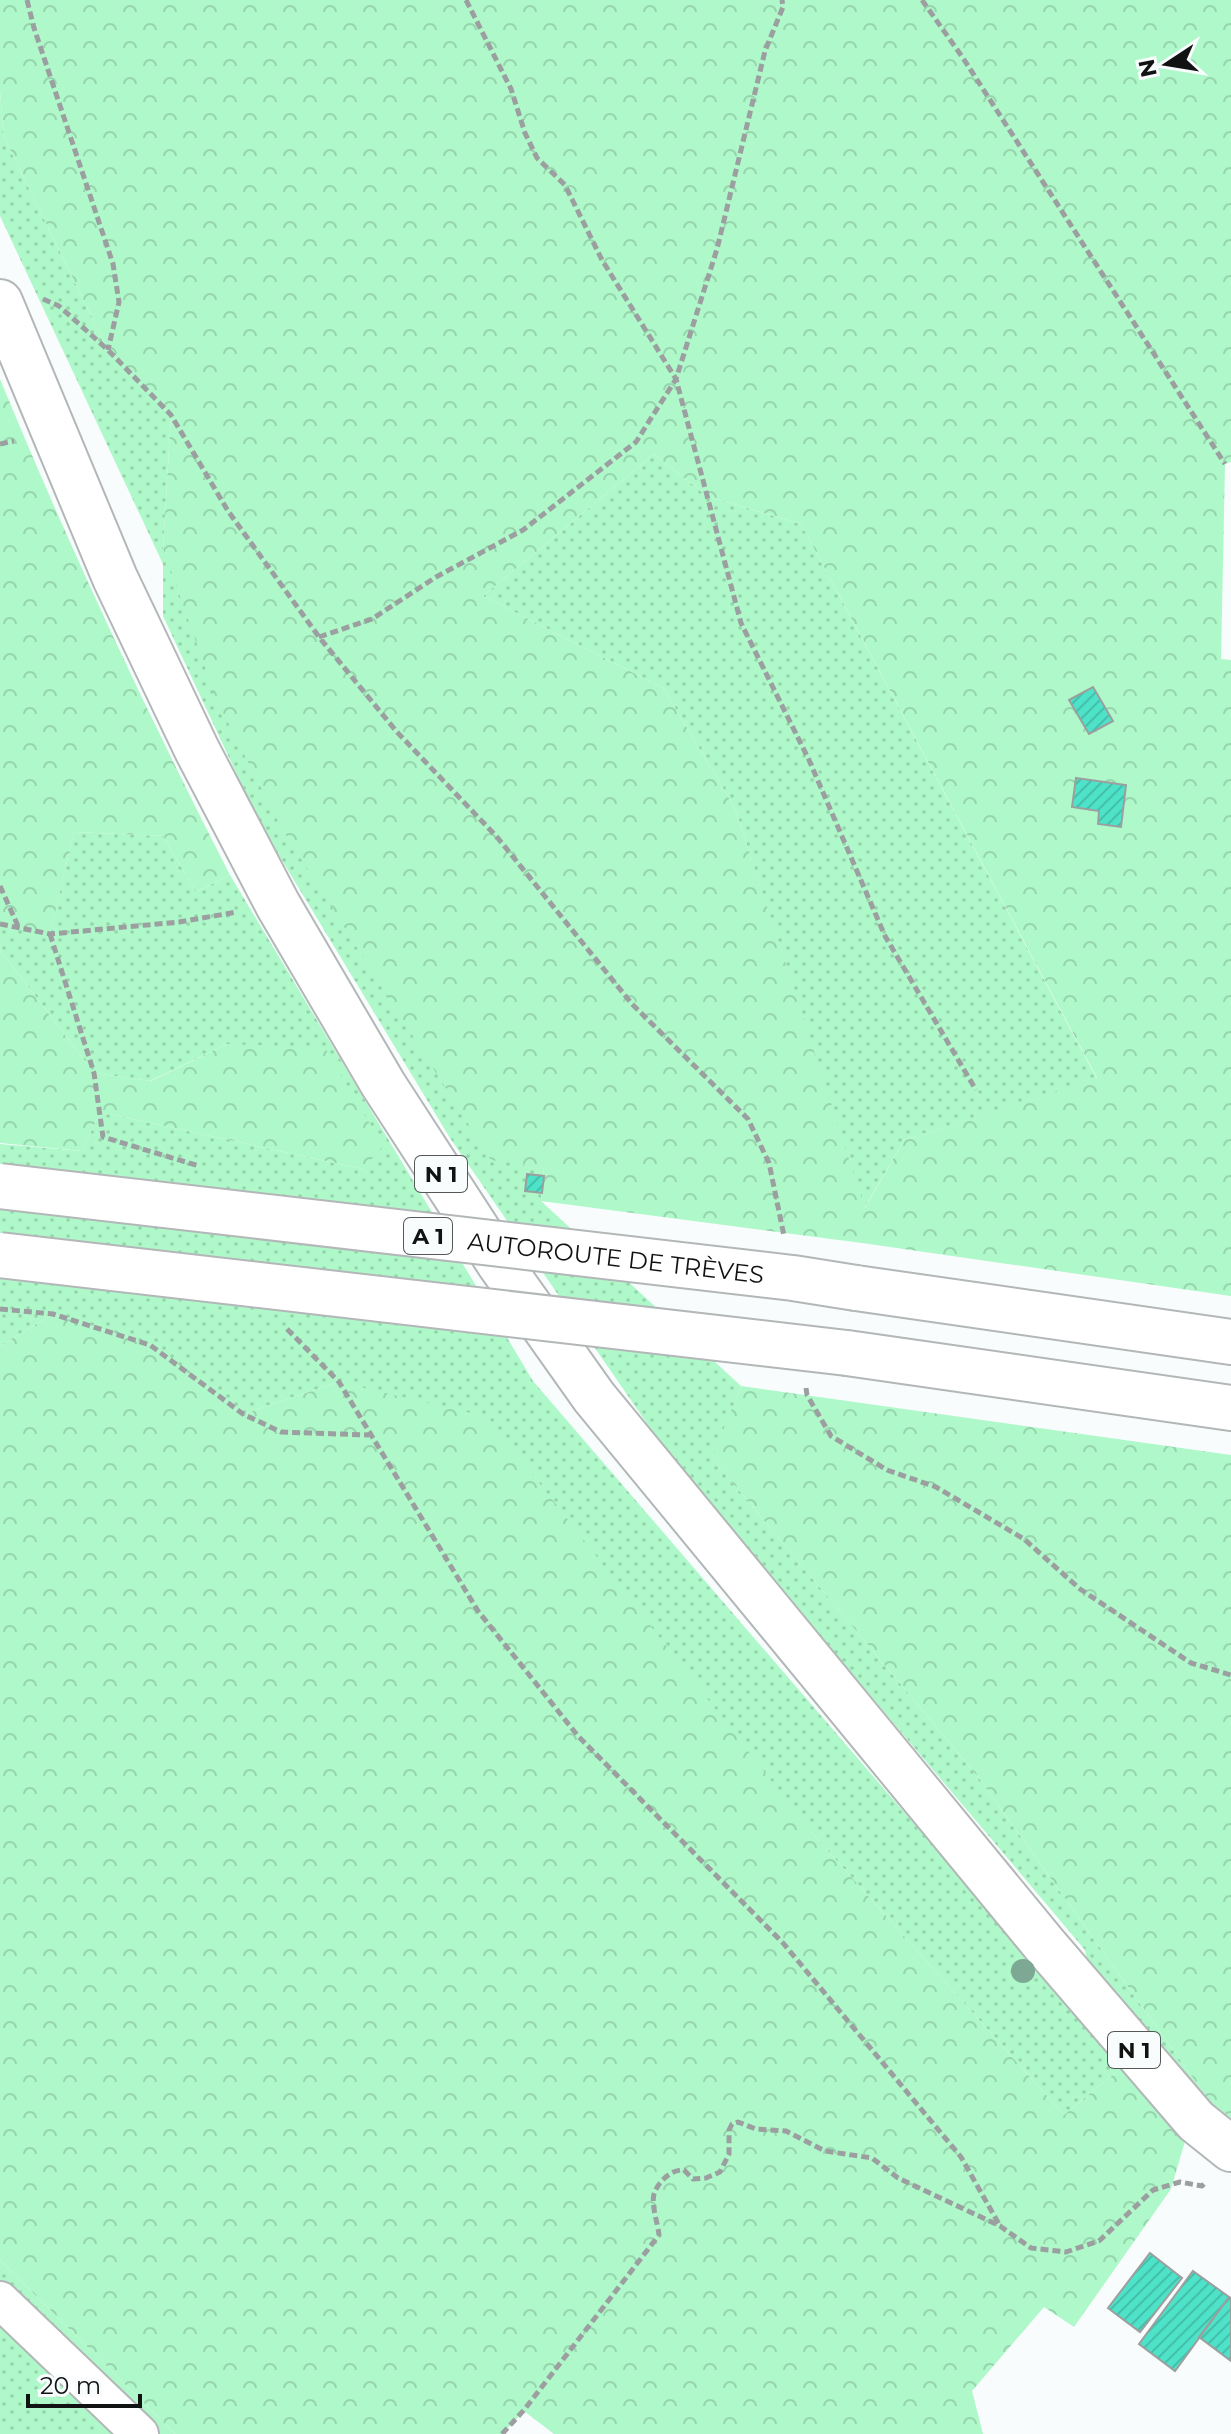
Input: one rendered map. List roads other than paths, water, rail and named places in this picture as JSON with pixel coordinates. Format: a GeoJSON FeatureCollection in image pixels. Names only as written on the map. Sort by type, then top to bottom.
{"type":"FeatureCollection","features":[{"type":"Feature","properties":{"kind":"main road","name":"N 1"},"geometry":{"type":"LineString","coordinates":[[0,302],[115,578],[197,750],[278,905],[383,1084],[499,1263],[594,1397],[1044,1944],[1196,2121],[1222,2162]]}},
{"type":"Feature","properties":{"kind":"main road","name":"AUTOROUTE DE TRÈVES"},"geometry":{"type":"LineString","coordinates":[[0,1186],[793,1278],[1231,1342]]}},
{"type":"Feature","properties":{"kind":"main road"},"geometry":{"type":"LineString","coordinates":[[0,1255],[847,1353],[1231,1408]]}},
{"type":"Feature","properties":{"kind":"street"},"geometry":{"type":"LineString","coordinates":[[0,2300],[140,2434]]}}]}
